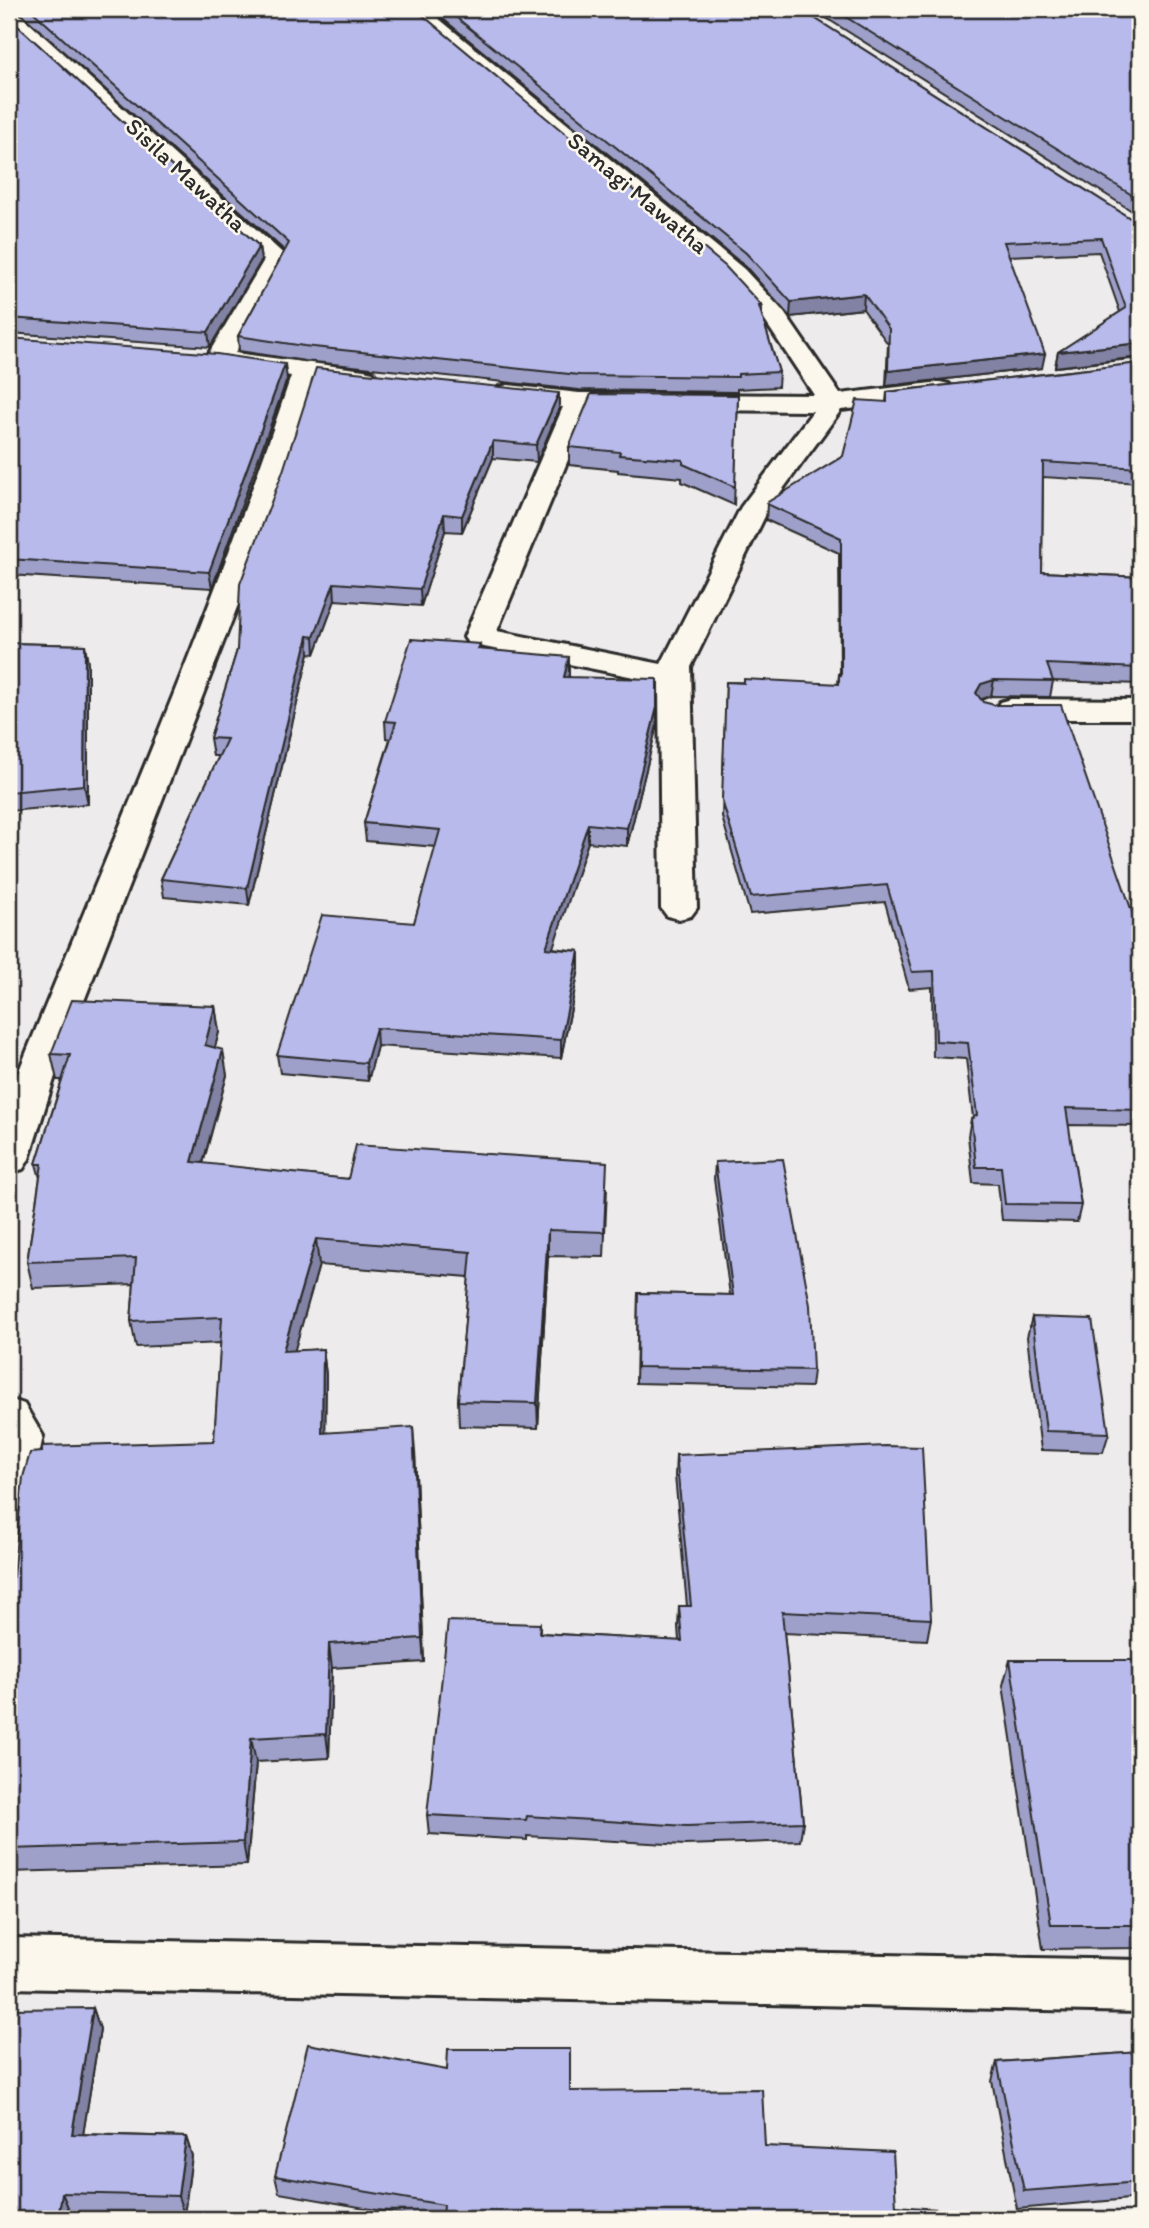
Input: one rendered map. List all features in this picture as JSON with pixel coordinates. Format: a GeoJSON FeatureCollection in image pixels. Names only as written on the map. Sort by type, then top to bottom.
{"type":"FeatureCollection","features":[{"type":"Feature","properties":{"kind":"street","name":"Samagi Mawatha"},"geometry":{"type":"LineString","coordinates":[[415,9],[735,274],[774,316],[833,403]]}},
{"type":"Feature","properties":{"kind":"street","name":"Sisila Mawatha"},"geometry":{"type":"LineString","coordinates":[[9,15],[277,259],[219,358]]}},
{"type":"Feature","properties":{"kind":"street"},"geometry":{"type":"LineString","coordinates":[[192,356],[387,380]]}},
{"type":"Feature","properties":{"kind":"street"},"geometry":{"type":"LineString","coordinates":[[9,1159],[41,1061],[268,487],[305,372]]}},
{"type":"Feature","properties":{"kind":"street"},"geometry":{"type":"LineString","coordinates":[[483,391],[579,401],[833,403],[968,387]]}},
{"type":"Feature","properties":{"kind":"street"},"geometry":{"type":"LineString","coordinates":[[579,401],[479,637],[676,676]]}},
{"type":"Feature","properties":{"kind":"street"},"geometry":{"type":"LineString","coordinates":[[679,908],[675,811],[676,667],[755,507],[833,403]]}},
{"type":"Feature","properties":{"kind":"street"},"geometry":{"type":"LineString","coordinates":[[992,709],[1140,710]]}},
{"type":"Feature","properties":{"kind":"street"},"geometry":{"type":"LineString","coordinates":[[9,1416],[21,1436],[9,1494]]}},
{"type":"Feature","properties":{"kind":"street"},"geometry":{"type":"LineString","coordinates":[[9,1963],[1140,1986]]}},
{"type":"Feature","properties":{"kind":"building"},"geometry":{"type":"Polygon","coordinates":[[[30,9],[415,9],[725,266],[762,306],[759,306],[779,372],[738,374],[738,377],[579,375],[304,346],[238,336],[289,243],[30,9]]]}},
{"type":"Feature","properties":{"kind":"building"},"geometry":{"type":"Polygon","coordinates":[[[446,9],[800,9],[1133,220],[1140,221],[1140,343],[1058,352],[1126,308],[1101,238],[1004,242],[1045,354],[888,371],[889,329],[864,294],[791,302],[746,253],[446,9]]]}},
{"type":"Feature","properties":{"kind":"building"},"geometry":{"type":"Polygon","coordinates":[[[833,9],[1140,9],[1140,200],[833,9]]]}},
{"type":"Feature","properties":{"kind":"building"},"geometry":{"type":"Polygon","coordinates":[[[9,18],[259,246],[208,332],[9,318],[9,18]]]}},
{"type":"Feature","properties":{"kind":"building"},"geometry":{"type":"Polygon","coordinates":[[[9,338],[217,354],[285,364],[209,572],[9,559],[9,338]]]}},
{"type":"Feature","properties":{"kind":"building"},"geometry":{"type":"Polygon","coordinates":[[[1140,363],[1140,468],[1043,462],[1042,572],[1140,577],[1140,668],[1047,664],[1053,681],[994,680],[981,684],[976,693],[983,702],[995,705],[1061,705],[1140,935],[1140,1110],[1066,1108],[1081,1205],[1005,1204],[1001,1167],[976,1167],[971,1119],[977,1115],[968,1043],[936,1041],[934,971],[912,972],[887,885],[751,897],[722,800],[726,682],[744,683],[744,679],[839,684],[841,538],[767,504],[843,456],[857,400],[887,402],[887,392],[1140,363]]]}},
{"type":"Feature","properties":{"kind":"building"},"geometry":{"type":"Polygon","coordinates":[[[316,368],[559,393],[536,445],[493,441],[462,516],[444,514],[420,589],[334,583],[314,637],[308,636],[247,888],[161,879],[227,739],[210,738],[237,650],[240,584],[283,471],[316,368]]]}},
{"type":"Feature","properties":{"kind":"building"},"geometry":{"type":"Polygon","coordinates":[[[591,394],[738,395],[735,487],[683,464],[683,460],[619,455],[620,452],[569,447],[591,394]]]}},
{"type":"Feature","properties":{"kind":"building"},"geometry":{"type":"Polygon","coordinates":[[[411,639],[480,644],[478,649],[569,657],[564,677],[657,679],[657,707],[627,828],[588,824],[546,948],[579,951],[561,1040],[376,1028],[366,1063],[277,1055],[322,915],[414,923],[440,830],[364,823],[396,722],[385,721],[411,639]]]}},
{"type":"Feature","properties":{"kind":"building"},"geometry":{"type":"Polygon","coordinates":[[[9,643],[85,645],[84,785],[9,792],[9,643]]]}},
{"type":"Feature","properties":{"kind":"building"},"geometry":{"type":"Polygon","coordinates":[[[72,1000],[215,1006],[205,1045],[223,1050],[192,1162],[348,1179],[356,1145],[607,1162],[604,1232],[548,1230],[537,1403],[458,1401],[471,1252],[316,1239],[283,1351],[323,1349],[322,1433],[413,1427],[422,1638],[329,1644],[326,1734],[251,1738],[243,1842],[9,1849],[9,1616],[23,1477],[30,1453],[42,1452],[42,1446],[214,1441],[222,1317],[131,1321],[136,1258],[27,1262],[42,1164],[36,1164],[70,1055],[51,1054],[72,1000]]]}},
{"type":"Feature","properties":{"kind":"building"},"geometry":{"type":"Polygon","coordinates":[[[783,1159],[810,1305],[813,1370],[637,1367],[638,1293],[733,1295],[715,1162],[783,1159]]]}},
{"type":"Feature","properties":{"kind":"building"},"geometry":{"type":"Polygon","coordinates":[[[1032,1317],[1092,1319],[1109,1433],[1046,1431],[1032,1317]]]}},
{"type":"Feature","properties":{"kind":"building"},"geometry":{"type":"Polygon","coordinates":[[[886,1446],[922,1447],[931,1619],[782,1612],[803,1822],[687,1826],[527,1816],[526,1820],[427,1815],[448,1621],[540,1624],[539,1633],[682,1641],[679,1606],[691,1606],[676,1455],[886,1446]]]}},
{"type":"Feature","properties":{"kind":"building"},"geometry":{"type":"Polygon","coordinates":[[[1010,1660],[1140,1660],[1140,1925],[1051,1925],[1010,1660]]]}},
{"type":"Feature","properties":{"kind":"building"},"geometry":{"type":"Polygon","coordinates":[[[93,2008],[72,2134],[186,2137],[178,2196],[62,2193],[58,2219],[9,2219],[9,2009],[93,2008]]]}},
{"type":"Feature","properties":{"kind":"building"},"geometry":{"type":"Polygon","coordinates":[[[308,2044],[447,2070],[448,2049],[570,2049],[570,2091],[762,2089],[765,2146],[893,2152],[896,2206],[937,2209],[938,2219],[443,2219],[444,2205],[275,2176],[308,2044]]]}},
{"type":"Feature","properties":{"kind":"building"},"geometry":{"type":"Polygon","coordinates":[[[1140,2052],[1140,2182],[1024,2191],[997,2062],[1140,2052]]]}}]}
